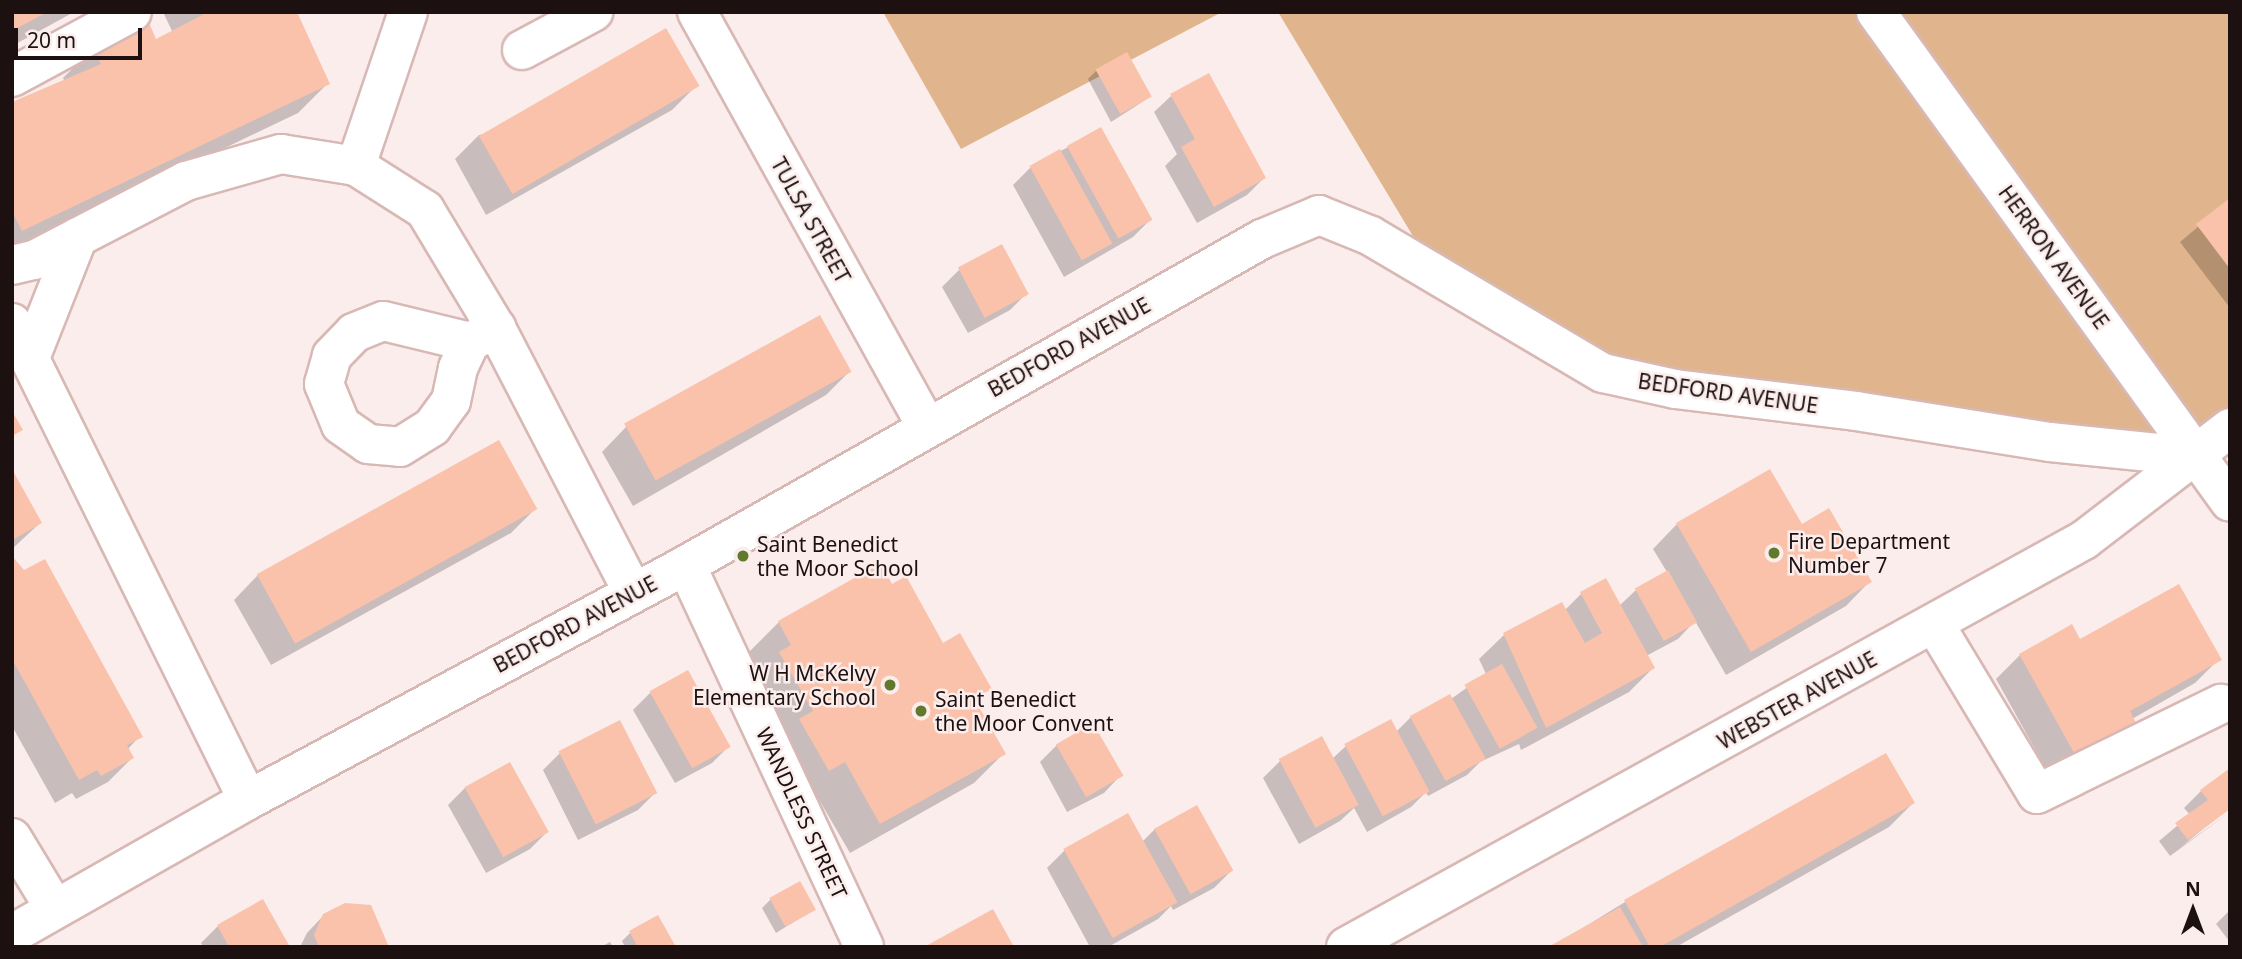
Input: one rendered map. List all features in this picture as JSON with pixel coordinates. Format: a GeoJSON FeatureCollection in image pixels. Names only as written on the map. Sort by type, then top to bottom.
{"type":"FeatureCollection","features":[{"type":"Feature","properties":{"kind":"street"},"geometry":{"type":"LineString","coordinates":[[12,77],[132,12]]}},
{"type":"Feature","properties":{"kind":"street"},"geometry":{"type":"LineString","coordinates":[[356,166],[408,12]]}},
{"type":"Feature","properties":{"kind":"street"},"geometry":{"type":"LineString","coordinates":[[522,50],[593,12]]}},
{"type":"Feature","properties":{"kind":"street","name":"TULSA STREET"},"geometry":{"type":"LineString","coordinates":[[697,12],[927,428]]}},
{"type":"Feature","properties":{"kind":"street","name":"HERRON AVENUE"},"geometry":{"type":"LineString","coordinates":[[1876,12],[2230,502]]}},
{"type":"Feature","properties":{"kind":"street"},"geometry":{"type":"LineString","coordinates":[[12,265],[34,261],[186,181],[281,154],[356,166],[425,209],[483,335],[633,592]]}},
{"type":"Feature","properties":{"kind":"street","name":"BEDFORD AVENUE"},"geometry":{"type":"LineString","coordinates":[[12,934],[248,800],[686,565],[1262,239],[1319,215],[1371,236],[1603,373],[1675,389],[1856,411],[2050,442],[2197,457]]}},
{"type":"Feature","properties":{"kind":"street"},"geometry":{"type":"LineString","coordinates":[[30,358],[78,237]]}},
{"type":"Feature","properties":{"kind":"street"},"geometry":{"type":"LineString","coordinates":[[12,323],[248,800]]}},
{"type":"Feature","properties":{"kind":"street","name":"WEBSTER AVENUE"},"geometry":{"type":"LineString","coordinates":[[1346,947],[2084,540],[2197,457],[2230,428]]}},
{"type":"Feature","properties":{"kind":"street","name":"WANDLESS STREET"},"geometry":{"type":"LineString","coordinates":[[686,565],[864,947]]}},
{"type":"Feature","properties":{"kind":"street"},"geometry":{"type":"LineString","coordinates":[[1934,625],[2037,794],[2221,704]]}},
{"type":"Feature","properties":{"kind":"street"},"geometry":{"type":"LineString","coordinates":[[12,838],[55,909]]}},
{"type":"Feature","properties":{"kind":"shaded area"},"geometry":{"type":"Polygon","coordinates":[[[883,12],[1222,12],[961,149],[883,12]]]}},
{"type":"Feature","properties":{"kind":"shaded area"},"geometry":{"type":"Polygon","coordinates":[[[1278,12],[2230,12],[2230,427],[2197,457],[1675,389],[1437,276],[1278,12]]]}},
{"type":"Feature","properties":{"kind":"building"},"geometry":{"type":"Polygon","coordinates":[[[12,12],[47,12],[12,31],[12,12]]]}},
{"type":"Feature","properties":{"kind":"building"},"geometry":{"type":"Polygon","coordinates":[[[208,12],[297,12],[330,84],[22,231],[12,211],[12,102],[101,64],[92,47],[147,18],[156,39],[208,12]]]}},
{"type":"Feature","properties":{"kind":"building"},"geometry":{"type":"Polygon","coordinates":[[[666,28],[700,86],[512,194],[479,136],[666,28]]]}},
{"type":"Feature","properties":{"kind":"building"},"geometry":{"type":"Polygon","coordinates":[[[1127,52],[1152,97],[1120,114],[1096,69],[1127,52]]]}},
{"type":"Feature","properties":{"kind":"building"},"geometry":{"type":"Polygon","coordinates":[[[1209,73],[1266,178],[1214,207],[1181,147],[1195,139],[1170,94],[1209,73]]]}},
{"type":"Feature","properties":{"kind":"building"},"geometry":{"type":"Polygon","coordinates":[[[1101,127],[1152,220],[1118,239],[1067,146],[1101,127]]]}},
{"type":"Feature","properties":{"kind":"building"},"geometry":{"type":"Polygon","coordinates":[[[1060,149],[1112,243],[1082,260],[1029,166],[1060,149]]]}},
{"type":"Feature","properties":{"kind":"building"},"geometry":{"type":"Polygon","coordinates":[[[2230,198],[2230,269],[2196,224],[2230,198]]]}},
{"type":"Feature","properties":{"kind":"building"},"geometry":{"type":"Polygon","coordinates":[[[1002,244],[1029,294],[985,318],[958,267],[1002,244]]]}},
{"type":"Feature","properties":{"kind":"building"},"geometry":{"type":"Polygon","coordinates":[[[820,315],[852,372],[656,480],[624,424],[820,315]]]}},
{"type":"Feature","properties":{"kind":"building"},"geometry":{"type":"Polygon","coordinates":[[[12,411],[23,430],[12,436],[12,411]]]}},
{"type":"Feature","properties":{"kind":"building"},"geometry":{"type":"Polygon","coordinates":[[[499,440],[537,509],[295,643],[257,574],[499,440]]]}},
{"type":"Feature","properties":{"kind":"building"},"geometry":{"type":"Polygon","coordinates":[[[12,469],[42,523],[14,539],[12,536],[12,469]]]}},
{"type":"Feature","properties":{"kind":"building","name":"Fire Department Number 7"},"geometry":{"type":"Polygon","coordinates":[[[1770,469],[1802,524],[1829,508],[1872,582],[1751,652],[1676,523],[1770,469]]]}},
{"type":"Feature","properties":{"kind":"building"},"geometry":{"type":"Polygon","coordinates":[[[12,556],[24,570],[45,559],[143,737],[127,745],[134,758],[101,776],[97,770],[79,780],[12,659],[12,556]]]}},
{"type":"Feature","properties":{"kind":"building"},"geometry":{"type":"Polygon","coordinates":[[[881,563],[892,584],[906,576],[943,643],[960,633],[992,689],[974,698],[1006,754],[880,824],[845,762],[829,771],[799,719],[813,711],[779,652],[791,645],[778,621],[881,563]]]}},
{"type":"Feature","properties":{"kind":"building"},"geometry":{"type":"Polygon","coordinates":[[[1668,570],[1697,622],[1664,641],[1635,588],[1668,570]]]}},
{"type":"Feature","properties":{"kind":"building"},"geometry":{"type":"Polygon","coordinates":[[[1606,578],[1655,668],[1546,728],[1503,633],[1562,602],[1585,643],[1602,633],[1580,592],[1606,578]]]}},
{"type":"Feature","properties":{"kind":"building"},"geometry":{"type":"Polygon","coordinates":[[[2179,584],[2222,660],[2130,711],[2138,727],[2078,760],[2019,654],[2072,624],[2080,639],[2179,584]]]}},
{"type":"Feature","properties":{"kind":"building"},"geometry":{"type":"Polygon","coordinates":[[[1502,664],[1537,728],[1500,749],[1464,685],[1502,664]]]}},
{"type":"Feature","properties":{"kind":"building"},"geometry":{"type":"Polygon","coordinates":[[[688,670],[731,747],[692,768],[650,691],[688,670]]]}},
{"type":"Feature","properties":{"kind":"building"},"geometry":{"type":"Polygon","coordinates":[[[1450,694],[1486,759],[1446,781],[1410,716],[1450,694]]]}},
{"type":"Feature","properties":{"kind":"building"},"geometry":{"type":"Polygon","coordinates":[[[1391,719],[1429,791],[1383,816],[1344,744],[1391,719]]]}},
{"type":"Feature","properties":{"kind":"building"},"geometry":{"type":"Polygon","coordinates":[[[620,720],[657,793],[596,824],[559,751],[620,720]]]}},
{"type":"Feature","properties":{"kind":"building"},"geometry":{"type":"Polygon","coordinates":[[[1093,723],[1124,776],[1086,797],[1056,744],[1093,723]]]}},
{"type":"Feature","properties":{"kind":"building"},"geometry":{"type":"Polygon","coordinates":[[[1322,736],[1359,805],[1315,828],[1279,759],[1322,736]]]}},
{"type":"Feature","properties":{"kind":"building"},"geometry":{"type":"Polygon","coordinates":[[[1886,753],[1915,803],[1660,947],[1650,947],[1624,900],[1886,753]]]}},
{"type":"Feature","properties":{"kind":"building"},"geometry":{"type":"Polygon","coordinates":[[[510,762],[549,832],[503,857],[465,787],[510,762]]]}},
{"type":"Feature","properties":{"kind":"building"},"geometry":{"type":"Polygon","coordinates":[[[2230,768],[2230,809],[2188,840],[2175,823],[2208,800],[2200,790],[2230,768]]]}},
{"type":"Feature","properties":{"kind":"building"},"geometry":{"type":"Polygon","coordinates":[[[1197,805],[1233,871],[1191,894],[1154,829],[1197,805]]]}},
{"type":"Feature","properties":{"kind":"building"},"geometry":{"type":"Polygon","coordinates":[[[1128,813],[1177,902],[1113,938],[1063,849],[1128,813]]]}},
{"type":"Feature","properties":{"kind":"building"},"geometry":{"type":"Polygon","coordinates":[[[800,881],[816,910],[785,927],[769,898],[800,881]]]}},
{"type":"Feature","properties":{"kind":"building"},"geometry":{"type":"Polygon","coordinates":[[[263,899],[290,947],[229,947],[217,925],[263,899]]]}},
{"type":"Feature","properties":{"kind":"building"},"geometry":{"type":"Polygon","coordinates":[[[345,903],[371,905],[389,947],[319,947],[314,935],[323,914],[345,903]]]}},
{"type":"Feature","properties":{"kind":"building"},"geometry":{"type":"Polygon","coordinates":[[[1620,907],[1643,947],[1548,947],[1620,907]]]}},
{"type":"Feature","properties":{"kind":"building"},"geometry":{"type":"Polygon","coordinates":[[[993,909],[1014,947],[924,947],[993,909]]]}},
{"type":"Feature","properties":{"kind":"building"},"geometry":{"type":"Polygon","coordinates":[[[658,915],[676,947],[638,947],[629,931],[658,915]]]}},
{"type":"Feature","properties":{"kind":"place","name":"Fire Department Number 7"},"geometry":{"type":"Point","coordinates":[1774,553]}},
{"type":"Feature","properties":{"kind":"place","name":"Saint Benedict the Moor School"},"geometry":{"type":"Point","coordinates":[743,556]}},
{"type":"Feature","properties":{"kind":"place","name":"W H McKelvy Elementary School"},"geometry":{"type":"Point","coordinates":[890,685]}},
{"type":"Feature","properties":{"kind":"place","name":"Saint Benedict the Moor Convent"},"geometry":{"type":"Point","coordinates":[921,711]}}]}
